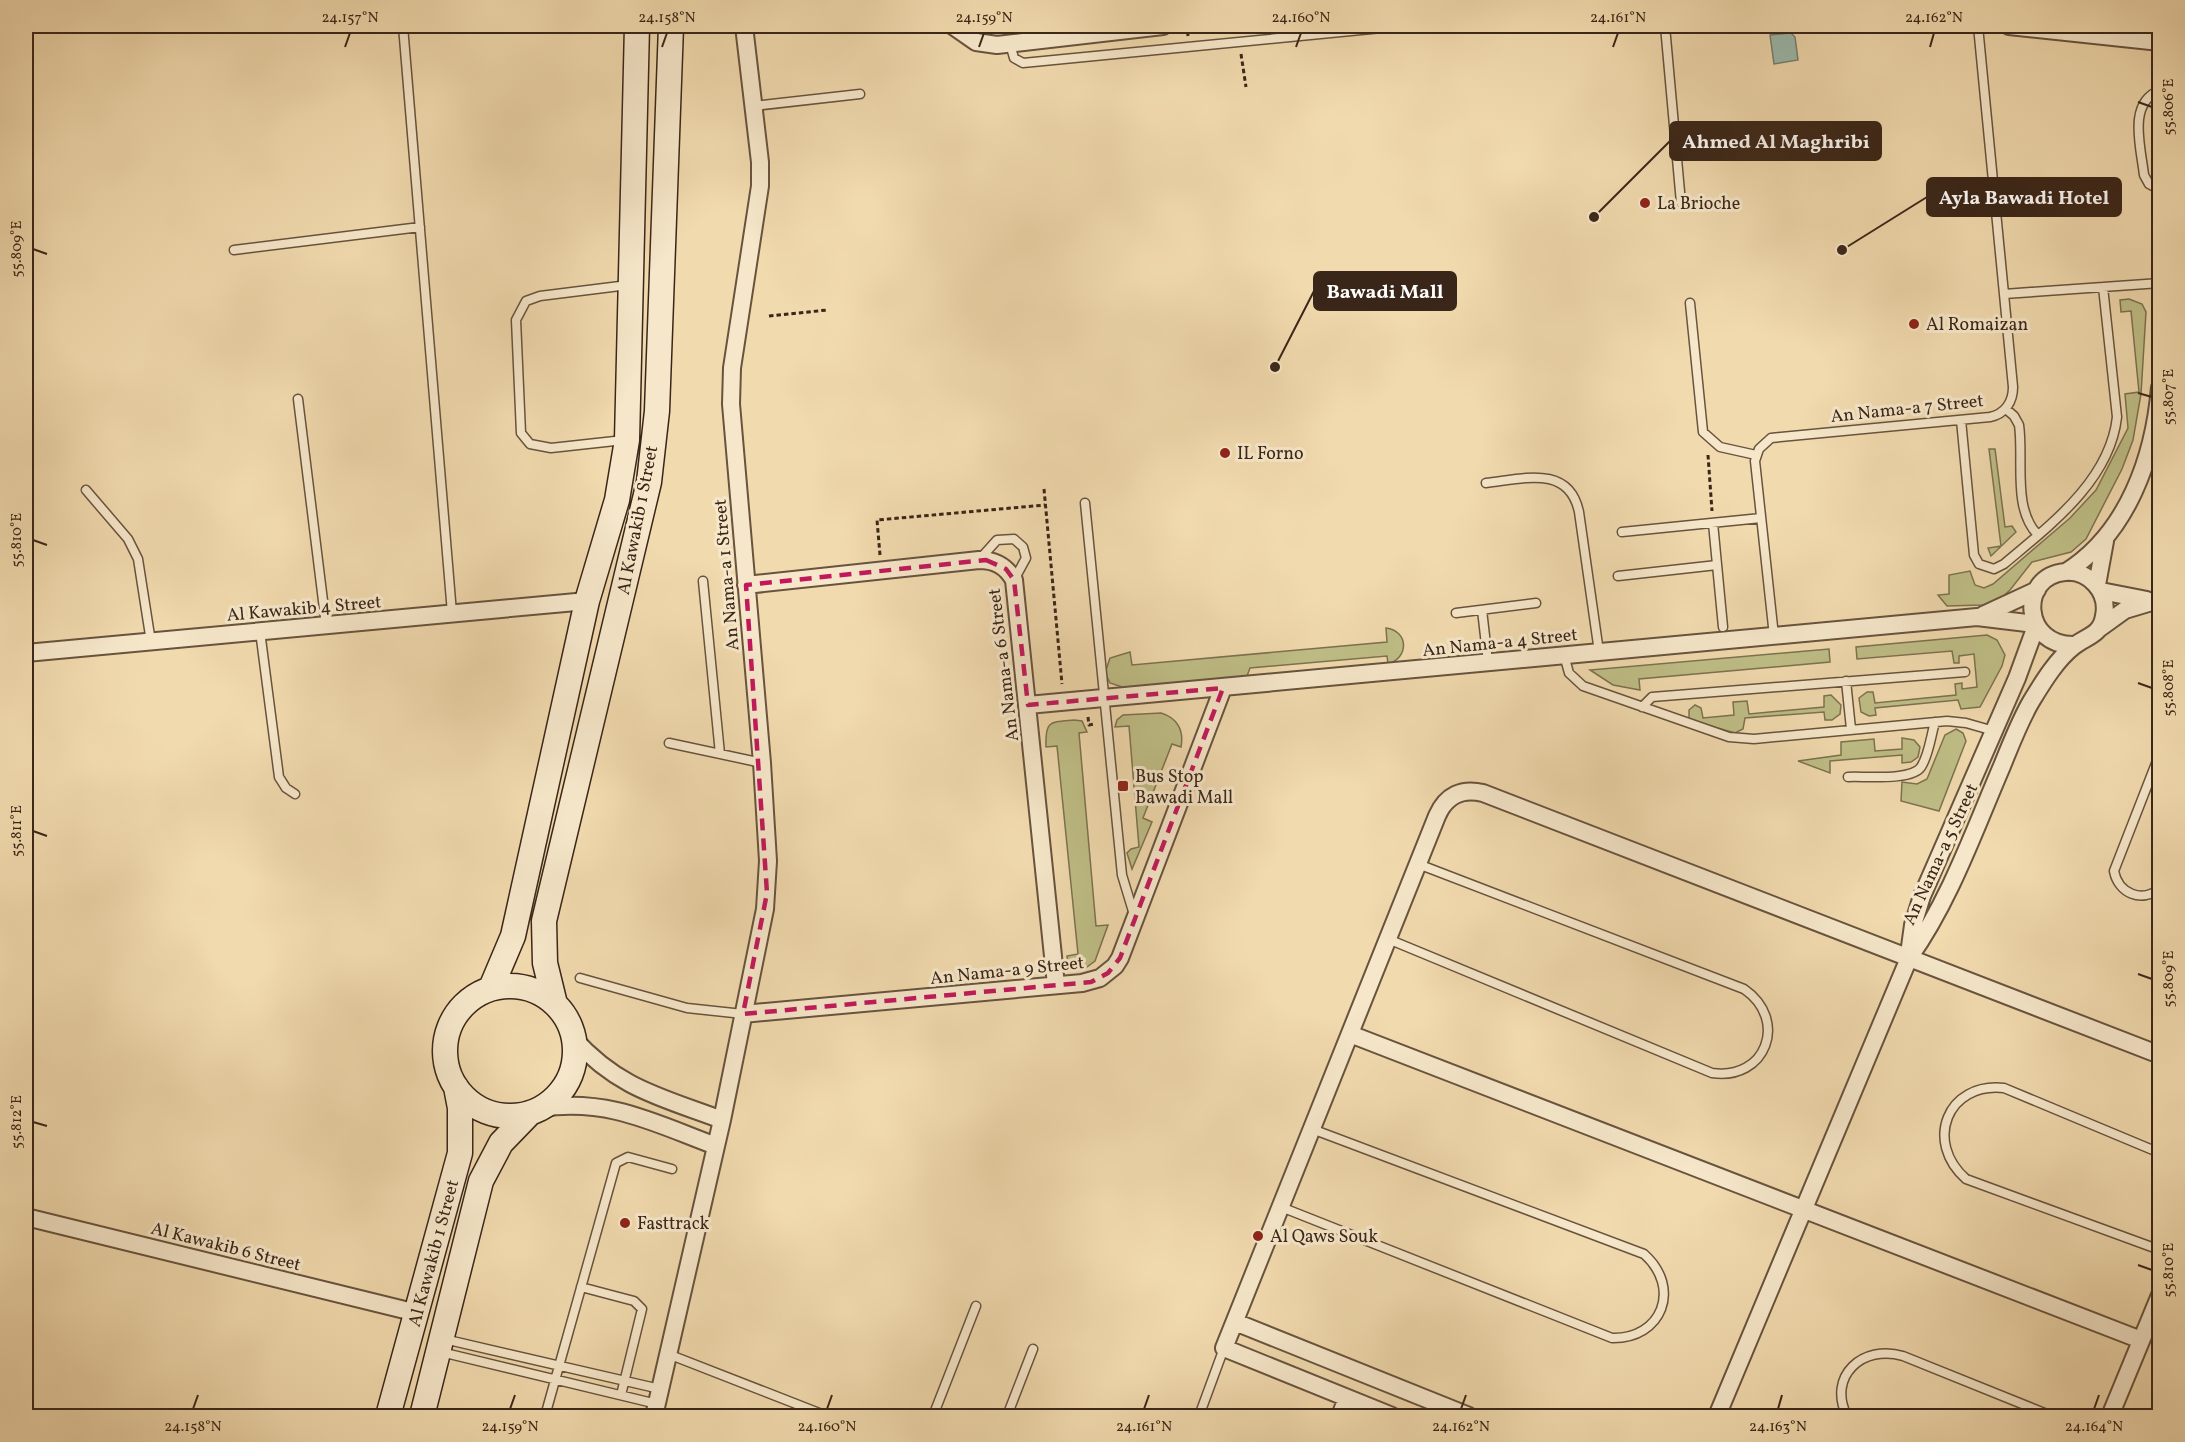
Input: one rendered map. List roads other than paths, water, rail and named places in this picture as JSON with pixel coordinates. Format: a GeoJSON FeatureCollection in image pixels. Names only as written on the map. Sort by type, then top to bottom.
{"type":"FeatureCollection","features":[{"type":"Feature","properties":{"kind":"street","name":"Al Kawakib 1 Street"},"geometry":{"type":"LineString","coordinates":[[491,988],[513,936],[586,601],[617,500],[627,440],[637,26]]}},
{"type":"Feature","properties":{"kind":"street","name":"Al Kawakib 1 Street"},"geometry":{"type":"LineString","coordinates":[[555,1004],[545,963],[544,921],[649,482],[657,411],[671,26]]}},
{"type":"Feature","properties":{"kind":"street","name":"An Nama-a 1 Street"},"geometry":{"type":"LineString","coordinates":[[657,1403],[722,1120],[765,909],[768,877],[762,763],[730,386],[760,186],[754,106],[744,26]]}},
{"type":"Feature","properties":{"kind":"street"},"geometry":{"type":"LineString","coordinates":[[953,26],[976,42],[986,44],[1010,44],[1161,26]]}},
{"type":"Feature","properties":{"kind":"street"},"geometry":{"type":"LineString","coordinates":[[2009,26],[2160,42]]}},
{"type":"Feature","properties":{"kind":"street"},"geometry":{"type":"LineString","coordinates":[[2066,572],[2085,559],[2105,540],[2126,506],[2146,461],[2154,432],[2160,387]]}},
{"type":"Feature","properties":{"kind":"street"},"geometry":{"type":"LineString","coordinates":[[2100,628],[2105,610],[2099,588],[2105,540]]}},
{"type":"Feature","properties":{"kind":"street","name":"An Nama-a 6 Street"},"geometry":{"type":"LineString","coordinates":[[746,585],[979,560],[1000,564],[1014,580],[1056,986]]}},
{"type":"Feature","properties":{"kind":"street"},"geometry":{"type":"LineString","coordinates":[[2066,572],[2078,573],[2099,588],[2157,601],[2125,610],[2093,636],[2075,645],[2053,642],[2036,625],[2032,613],[2037,590],[2055,574],[2066,572]]}},
{"type":"Feature","properties":{"kind":"street","name":"An Nama-a 4 Street"},"geometry":{"type":"LineString","coordinates":[[1977,617],[2008,606],[2037,590]]}},
{"type":"Feature","properties":{"kind":"street","name":"Al Kawakib 4 Street"},"geometry":{"type":"LineString","coordinates":[[26,653],[586,601]]}},
{"type":"Feature","properties":{"kind":"street","name":"An Nama-a 4 Street"},"geometry":{"type":"LineString","coordinates":[[1028,705],[1977,617],[2036,625]]}},
{"type":"Feature","properties":{"kind":"street","name":"An Nama-a 5 Street"},"geometry":{"type":"LineString","coordinates":[[1909,958],[1913,925],[1922,896],[1994,730],[2036,625]]}},
{"type":"Feature","properties":{"kind":"street","name":"An Nama-a 5 Street"},"geometry":{"type":"LineString","coordinates":[[1909,958],[1939,910],[2031,702],[2048,675],[2075,645]]}},
{"type":"Feature","properties":{"kind":"street","name":"An Nama-a 9 Street"},"geometry":{"type":"LineString","coordinates":[[743,1014],[1056,986],[1091,982],[1108,973],[1120,958],[1223,688]]}},
{"type":"Feature","properties":{"kind":"street"},"geometry":{"type":"LineString","coordinates":[[1392,1416],[1224,1348],[1442,805],[1450,797],[1472,790],[2160,1054]]}},
{"type":"Feature","properties":{"kind":"street"},"geometry":{"type":"LineString","coordinates":[[1718,1415],[1909,958]]}},
{"type":"Feature","properties":{"kind":"street"},"geometry":{"type":"LineString","coordinates":[[536,1110],[557,1095],[568,1078],[574,1058],[573,1038],[567,1019],[555,1004],[525,987],[491,988],[470,1000],[454,1018],[446,1040],[447,1064],[456,1087],[472,1104],[483,1110],[506,1116],[580,1104],[619,1110],[716,1146]]}},
{"type":"Feature","properties":{"kind":"street"},"geometry":{"type":"LineString","coordinates":[[1350,1034],[2141,1340]]}},
{"type":"Feature","properties":{"kind":"street"},"geometry":{"type":"LineString","coordinates":[[573,1038],[599,1065],[630,1086],[722,1120]]}},
{"type":"Feature","properties":{"kind":"street","name":"Al Kawakib 1 Street"},"geometry":{"type":"LineString","coordinates":[[388,1416],[460,1152],[460,1108],[456,1087]]}},
{"type":"Feature","properties":{"kind":"street","name":"Al Kawakib 1 Street"},"geometry":{"type":"LineString","coordinates":[[422,1416],[481,1181],[501,1143],[536,1110]]}},
{"type":"Feature","properties":{"kind":"street","name":"Al Kawakib 6 Street"},"geometry":{"type":"LineString","coordinates":[[26,1217],[417,1313]]}},
{"type":"Feature","properties":{"kind":"street"},"geometry":{"type":"LineString","coordinates":[[2110,1416],[2160,1295]]}},
{"type":"Feature","properties":{"kind":"street"},"geometry":{"type":"LineString","coordinates":[[1234,1322],[1468,1416]]}},
{"type":"Feature","properties":{"kind":"street"},"geometry":{"type":"LineString","coordinates":[[1340,1416],[1347,1398]]}},
{"type":"Feature","properties":{"kind":"lane"},"geometry":{"type":"LineString","coordinates":[[404,26],[452,613]]}},
{"type":"Feature","properties":{"kind":"lane"},"geometry":{"type":"LineString","coordinates":[[1010,44],[1014,58],[1023,63],[1402,26]]}},
{"type":"Feature","properties":{"kind":"lane"},"geometry":{"type":"LineString","coordinates":[[1665,26],[1681,203]]}},
{"type":"Feature","properties":{"kind":"lane","name":"An Nama-a 7 Street"},"geometry":{"type":"LineString","coordinates":[[1756,455],[1762,444],[1771,438],[1996,416],[2006,409],[2013,393],[1978,26]]}},
{"type":"Feature","properties":{"kind":"lane"},"geometry":{"type":"LineString","coordinates":[[2160,90],[2145,98],[2139,114],[2144,175],[2149,184],[2160,190]]}},
{"type":"Feature","properties":{"kind":"lane"},"geometry":{"type":"LineString","coordinates":[[754,106],[860,94]]}},
{"type":"Feature","properties":{"kind":"lane"},"geometry":{"type":"LineString","coordinates":[[234,250],[420,227]]}},
{"type":"Feature","properties":{"kind":"lane"},"geometry":{"type":"LineString","coordinates":[[2004,294],[2160,283]]}},
{"type":"Feature","properties":{"kind":"lane"},"geometry":{"type":"LineString","coordinates":[[627,440],[551,448],[530,444],[521,432],[516,320],[526,301],[540,296],[632,285]]}},
{"type":"Feature","properties":{"kind":"lane"},"geometry":{"type":"LineString","coordinates":[[1961,420],[1976,560],[1988,568],[1999,567],[2038,536],[2080,493],[2113,437],[2117,417],[2103,286]]}},
{"type":"Feature","properties":{"kind":"lane"},"geometry":{"type":"LineString","coordinates":[[1690,303],[1699,416],[1707,438],[1720,447],[1756,455],[1774,636]]}},
{"type":"Feature","properties":{"kind":"lane"},"geometry":{"type":"LineString","coordinates":[[298,399],[326,625]]}},
{"type":"Feature","properties":{"kind":"lane"},"geometry":{"type":"LineString","coordinates":[[2006,409],[2019,425],[2024,510],[2028,524],[2038,536]]}},
{"type":"Feature","properties":{"kind":"lane"},"geometry":{"type":"LineString","coordinates":[[1486,483],[1548,478],[1566,486],[1572,493],[1579,512],[1599,652]]}},
{"type":"Feature","properties":{"kind":"lane"},"geometry":{"type":"LineString","coordinates":[[86,490],[128,538],[138,559],[151,642]]}},
{"type":"Feature","properties":{"kind":"lane"},"geometry":{"type":"LineString","coordinates":[[1085,503],[1102,698],[1122,875],[1135,919]]}},
{"type":"Feature","properties":{"kind":"lane"},"geometry":{"type":"LineString","coordinates":[[1622,532],[1761,519]]}},
{"type":"Feature","properties":{"kind":"lane"},"geometry":{"type":"LineString","coordinates":[[1713,523],[1723,627]]}},
{"type":"Feature","properties":{"kind":"lane"},"geometry":{"type":"LineString","coordinates":[[979,560],[997,540],[1014,539],[1023,547],[1026,558],[1014,580]]}},
{"type":"Feature","properties":{"kind":"lane"},"geometry":{"type":"LineString","coordinates":[[1618,576],[1717,566]]}},
{"type":"Feature","properties":{"kind":"lane"},"geometry":{"type":"LineString","coordinates":[[703,581],[720,754]]}},
{"type":"Feature","properties":{"kind":"lane"},"geometry":{"type":"LineString","coordinates":[[1456,613],[1536,603]]}},
{"type":"Feature","properties":{"kind":"lane"},"geometry":{"type":"LineString","coordinates":[[1482,610],[1488,663]]}},
{"type":"Feature","properties":{"kind":"lane"},"geometry":{"type":"LineString","coordinates":[[260,632],[279,777],[286,788],[295,794]]}},
{"type":"Feature","properties":{"kind":"lane"},"geometry":{"type":"LineString","coordinates":[[1564,655],[1569,673],[1583,686],[1721,735],[1746,739],[1935,722],[1966,723],[1994,730]]}},
{"type":"Feature","properties":{"kind":"lane"},"geometry":{"type":"LineString","coordinates":[[1642,707],[1652,697],[1965,672]]}},
{"type":"Feature","properties":{"kind":"lane"},"geometry":{"type":"LineString","coordinates":[[1846,681],[1851,729]]}},
{"type":"Feature","properties":{"kind":"lane"},"geometry":{"type":"LineString","coordinates":[[1848,777],[1907,775],[1917,772],[1924,761],[1935,722]]}},
{"type":"Feature","properties":{"kind":"lane"},"geometry":{"type":"LineString","coordinates":[[669,743],[762,763]]}},
{"type":"Feature","properties":{"kind":"lane"},"geometry":{"type":"LineString","coordinates":[[2160,753],[2114,871],[2119,884],[2130,894],[2144,896],[2160,888]]}},
{"type":"Feature","properties":{"kind":"lane"},"geometry":{"type":"LineString","coordinates":[[1388,939],[1712,1073],[1733,1074],[1743,1070],[1760,1057],[1765,1047],[1767,1019],[1758,1002],[1744,990],[1418,864]]}},
{"type":"Feature","properties":{"kind":"lane"},"geometry":{"type":"LineString","coordinates":[[580,978],[687,1008],[743,1014]]}},
{"type":"Feature","properties":{"kind":"lane"},"geometry":{"type":"LineString","coordinates":[[2160,1153],[2004,1088],[1982,1088],[1962,1098],[1949,1115],[1945,1126],[1945,1150],[1950,1161],[1966,1179],[2160,1250]]}},
{"type":"Feature","properties":{"kind":"lane"},"geometry":{"type":"LineString","coordinates":[[1281,1207],[1612,1338],[1624,1338],[1641,1332],[1655,1320],[1661,1309],[1664,1297],[1660,1273],[1644,1254],[1312,1130]]}},
{"type":"Feature","properties":{"kind":"lane"},"geometry":{"type":"LineString","coordinates":[[545,1416],[616,1163],[628,1157],[672,1169]]}},
{"type":"Feature","properties":{"kind":"lane"},"geometry":{"type":"LineString","coordinates":[[581,1287],[634,1300],[640,1305],[641,1317],[621,1395]]}},
{"type":"Feature","properties":{"kind":"lane"},"geometry":{"type":"LineString","coordinates":[[933,1416],[976,1306]]}},
{"type":"Feature","properties":{"kind":"lane"},"geometry":{"type":"LineString","coordinates":[[439,1345],[559,1365],[625,1380],[657,1403]]}},
{"type":"Feature","properties":{"kind":"lane"},"geometry":{"type":"LineString","coordinates":[[439,1345],[555,1379],[657,1403]]}},
{"type":"Feature","properties":{"kind":"lane"},"geometry":{"type":"LineString","coordinates":[[1199,1416],[1224,1348]]}},
{"type":"Feature","properties":{"kind":"lane"},"geometry":{"type":"LineString","coordinates":[[1007,1416],[1033,1349]]}},
{"type":"Feature","properties":{"kind":"lane"},"geometry":{"type":"LineString","coordinates":[[1846,1416],[1841,1395],[1846,1375],[1861,1359],[1881,1352],[1903,1356],[2052,1416]]}},
{"type":"Feature","properties":{"kind":"lane"},"geometry":{"type":"LineString","coordinates":[[668,1354],[826,1416]]}},
{"type":"Feature","properties":{"kind":"place","name":"La Brioche"},"geometry":{"type":"Point","coordinates":[1645,203]}},
{"type":"Feature","properties":{"kind":"place","name":"Ahmed Al Maghribi"},"geometry":{"type":"Point","coordinates":[1594,217]}},
{"type":"Feature","properties":{"kind":"place","name":"Ayla Bawadi Hotel"},"geometry":{"type":"Point","coordinates":[1842,250]}},
{"type":"Feature","properties":{"kind":"place","name":"Al Romaizan"},"geometry":{"type":"Point","coordinates":[1914,324]}},
{"type":"Feature","properties":{"kind":"place","name":"Bawadi Mall"},"geometry":{"type":"Point","coordinates":[1275,367]}},
{"type":"Feature","properties":{"kind":"place","name":"IL Forno"},"geometry":{"type":"Point","coordinates":[1225,453]}},
{"type":"Feature","properties":{"kind":"place","name":"Bus Stop Bawadi Mall"},"geometry":{"type":"Point","coordinates":[1123,786]}},
{"type":"Feature","properties":{"kind":"place","name":"Fasttrack"},"geometry":{"type":"Point","coordinates":[625,1223]}},
{"type":"Feature","properties":{"kind":"place","name":"Al Qaws Souk"},"geometry":{"type":"Point","coordinates":[1258,1236]}}]}
